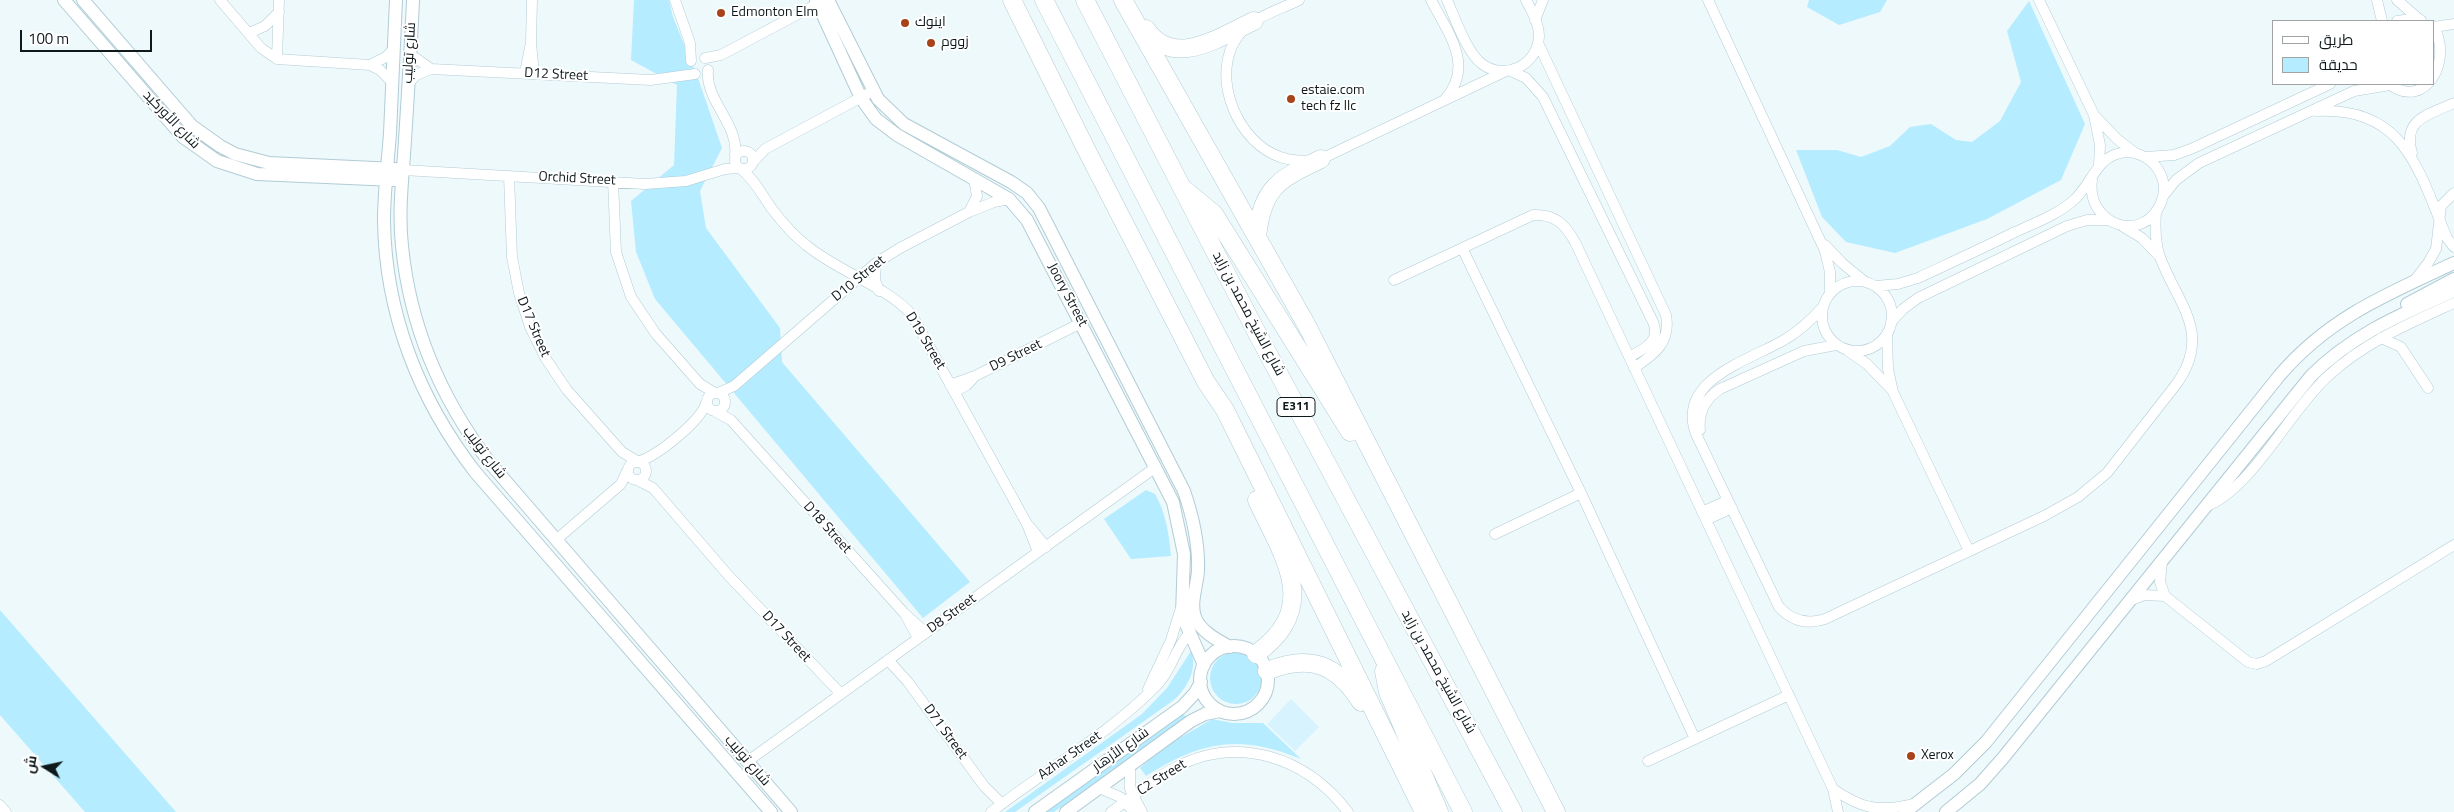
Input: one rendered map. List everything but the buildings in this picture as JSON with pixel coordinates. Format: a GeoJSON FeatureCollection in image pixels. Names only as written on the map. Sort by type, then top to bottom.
{"type":"FeatureCollection","features":[{"type":"Feature","properties":{"kind":"highway"},"geometry":{"type":"LineString","coordinates":[[1012,0],[1206,382],[1225,410],[1424,812]]}},
{"type":"Feature","properties":{"kind":"highway","name":"E311"},"geometry":{"type":"LineString","coordinates":[[1044,0],[1463,812]]}},
{"type":"Feature","properties":{"kind":"highway","name":"شارع الشيخ محمد بن زايد"},"geometry":{"type":"LineString","coordinates":[[1085,0],[1294,404],[1513,812]]}},
{"type":"Feature","properties":{"kind":"highway"},"geometry":{"type":"LineString","coordinates":[[1124,0],[1150,36],[1163,45],[1177,49],[1200,46],[1254,21]]}},
{"type":"Feature","properties":{"kind":"highway"},"geometry":{"type":"LineString","coordinates":[[1124,0],[1306,324],[1556,812]]}},
{"type":"Feature","properties":{"kind":"highway"},"geometry":{"type":"LineString","coordinates":[[1257,237],[1261,209],[1268,195],[1290,175],[1322,159]]}},
{"type":"Feature","properties":{"kind":"highway"},"geometry":{"type":"LineString","coordinates":[[1182,188],[1214,214],[1357,443],[1379,466]]}},
{"type":"Feature","properties":{"kind":"highway"},"geometry":{"type":"LineString","coordinates":[[1206,382],[1218,415],[1286,563],[1292,581],[1291,609],[1284,627],[1273,642],[1256,654]]}},
{"type":"Feature","properties":{"kind":"highway"},"geometry":{"type":"LineString","coordinates":[[1383,656],[1388,692],[1439,812]]}},
{"type":"Feature","properties":{"kind":"highway"},"geometry":{"type":"LineString","coordinates":[[1267,671],[1286,663],[1298,662],[1322,666],[1334,671],[1351,688],[1405,772]]}},
{"type":"Feature","properties":{"kind":"street","name":"شارع الأوركيد"},"geometry":{"type":"LineString","coordinates":[[64,0],[183,137],[218,161],[257,174],[402,174]]}},
{"type":"Feature","properties":{"kind":"street"},"geometry":{"type":"LineString","coordinates":[[78,0],[84,0]]}},
{"type":"Feature","properties":{"kind":"street","name":"شارع الأوركيد"},"geometry":{"type":"LineString","coordinates":[[84,0],[192,126],[220,146],[252,159],[269,163],[386,175]]}},
{"type":"Feature","properties":{"kind":"street"},"geometry":{"type":"LineString","coordinates":[[220,0],[265,52],[278,59],[370,65],[380,70],[393,83]]}},
{"type":"Feature","properties":{"kind":"street"},"geometry":{"type":"LineString","coordinates":[[278,59],[279,0]]}},
{"type":"Feature","properties":{"kind":"street","name":"شارع توليب"},"geometry":{"type":"LineString","coordinates":[[396,0],[393,83],[384,221],[388,270],[396,314],[409,357],[427,398],[449,437],[502,503],[772,812]]}},
{"type":"Feature","properties":{"kind":"street","name":"شارع توليب"},"geometry":{"type":"LineString","coordinates":[[413,0],[400,220],[404,268],[414,315],[429,361],[450,404],[476,444],[556,540],[791,812]]}},
{"type":"Feature","properties":{"kind":"street"},"geometry":{"type":"LineString","coordinates":[[530,74],[532,0]]}},
{"type":"Feature","properties":{"kind":"street"},"geometry":{"type":"LineString","coordinates":[[675,0],[690,43],[690,70],[710,88]]}},
{"type":"Feature","properties":{"kind":"street"},"geometry":{"type":"LineString","coordinates":[[1299,0],[1254,21],[1239,35],[1226,63],[1226,83],[1234,108],[1249,134],[1272,154],[1296,161],[1322,159],[1443,101],[1524,65],[1531,59],[1538,43],[1538,27],[1526,0]]}},
{"type":"Feature","properties":{"kind":"street"},"geometry":{"type":"LineString","coordinates":[[1431,0],[1455,46],[1459,60],[1458,80],[1443,101]]}},
{"type":"Feature","properties":{"kind":"street"},"geometry":{"type":"LineString","coordinates":[[1447,0],[1475,57],[1489,68],[1509,71],[1526,78],[1543,97],[1653,322],[1655,331],[1651,344],[1629,357]]}},
{"type":"Feature","properties":{"kind":"street"},"geometry":{"type":"LineString","coordinates":[[1535,20],[1543,0]]}},
{"type":"Feature","properties":{"kind":"street"},"geometry":{"type":"LineString","coordinates":[[1708,0],[1821,241],[1830,272],[1830,293]]}},
{"type":"Feature","properties":{"kind":"street"},"geometry":{"type":"LineString","coordinates":[[2040,0],[2094,114],[2100,145],[2099,165],[2092,180],[2079,195],[2055,213],[1918,278],[1898,284],[1871,284],[1850,281],[1836,288],[1830,293],[1822,308],[1790,336],[1713,378],[1696,397],[1692,413],[1695,430],[1779,607],[1792,618],[1800,621],[1808,623],[1826,619],[2057,510],[2088,490],[2107,473],[2184,375],[2192,349],[2192,326],[2160,256],[2156,234],[2156,211]]}},
{"type":"Feature","properties":{"kind":"street"},"geometry":{"type":"LineString","coordinates":[[2377,0],[2382,20]]}},
{"type":"Feature","properties":{"kind":"street"},"geometry":{"type":"LineString","coordinates":[[2397,0],[2422,20]]}},
{"type":"Feature","properties":{"kind":"street"},"geometry":{"type":"LineString","coordinates":[[696,74],[703,74],[706,63],[721,54],[820,2]]}},
{"type":"Feature","properties":{"kind":"street","name":"Joory Street"},"geometry":{"type":"LineString","coordinates":[[820,2],[873,91],[890,113],[904,124],[1012,182],[1033,200],[1180,483],[1190,510],[1196,541],[1191,579],[1181,608],[1189,634],[1198,649],[1204,665]]}},
{"type":"Feature","properties":{"kind":"street","name":"Joory Street"},"geometry":{"type":"LineString","coordinates":[[820,2],[861,98],[870,112],[890,130],[1008,199],[1027,220],[1156,467],[1176,514],[1191,579],[1193,607],[1197,622],[1209,634],[1230,646]]}},
{"type":"Feature","properties":{"kind":"street"},"geometry":{"type":"LineString","coordinates":[[249,34],[266,26],[279,12]]}},
{"type":"Feature","properties":{"kind":"street"},"geometry":{"type":"LineString","coordinates":[[2434,81],[2439,77],[2448,57],[2446,44],[2434,27],[2454,24]]}},
{"type":"Feature","properties":{"kind":"street"},"geometry":{"type":"LineString","coordinates":[[690,43],[706,63],[710,88],[734,138],[750,157]]}},
{"type":"Feature","properties":{"kind":"street"},"geometry":{"type":"LineString","coordinates":[[1538,43],[1666,315],[1667,331],[1662,346],[1651,357],[1634,368]]}},
{"type":"Feature","properties":{"kind":"street"},"geometry":{"type":"LineString","coordinates":[[370,65],[386,57],[394,48]]}},
{"type":"Feature","properties":{"kind":"street"},"geometry":{"type":"LineString","coordinates":[[410,54],[432,69]]}},
{"type":"Feature","properties":{"kind":"street"},"geometry":{"type":"LineString","coordinates":[[680,74],[696,56],[706,63]]}},
{"type":"Feature","properties":{"kind":"street"},"geometry":{"type":"LineString","coordinates":[[409,83],[416,75],[432,69]]}},
{"type":"Feature","properties":{"kind":"street","name":"D12 Street"},"geometry":{"type":"LineString","coordinates":[[432,69],[651,80],[680,74],[696,74]]}},
{"type":"Feature","properties":{"kind":"street"},"geometry":{"type":"LineString","coordinates":[[2146,157],[2174,155],[2191,149],[2328,85]]}},
{"type":"Feature","properties":{"kind":"street"},"geometry":{"type":"LineString","coordinates":[[2120,225],[2136,225],[2151,217],[2164,195],[2184,174],[2200,163],[2354,91],[2389,85],[2407,92],[2425,88],[2429,85]]}},
{"type":"Feature","properties":{"kind":"street"},"geometry":{"type":"LineString","coordinates":[[750,157],[873,91]]}},
{"type":"Feature","properties":{"kind":"street"},"geometry":{"type":"LineString","coordinates":[[2454,103],[2422,118],[2413,126],[2408,137],[2414,162],[2447,238],[2454,247]]}},
{"type":"Feature","properties":{"kind":"street"},"geometry":{"type":"LineString","coordinates":[[2310,111],[2343,110],[2369,117],[2392,132],[2414,162]]}},
{"type":"Feature","properties":{"kind":"street"},"geometry":{"type":"LineString","coordinates":[[2094,114],[2112,135],[2134,152],[2146,157],[2161,173],[2164,195]]}},
{"type":"Feature","properties":{"kind":"street"},"geometry":{"type":"LineString","coordinates":[[734,138],[735,164],[740,169],[748,168],[750,157]]}},
{"type":"Feature","properties":{"kind":"street"},"geometry":{"type":"LineString","coordinates":[[725,169],[741,151],[750,157]]}},
{"type":"Feature","properties":{"kind":"street"},"geometry":{"type":"LineString","coordinates":[[2099,165],[2115,154],[2134,152]]}},
{"type":"Feature","properties":{"kind":"street","name":"D19 Street"},"geometry":{"type":"LineString","coordinates":[[750,157],[755,181],[772,209],[799,239],[824,259],[901,304],[912,315],[1042,550]]}},
{"type":"Feature","properties":{"kind":"street","name":"Orchid Street"},"geometry":{"type":"LineString","coordinates":[[402,174],[426,172],[645,184],[677,182],[696,179],[725,169],[740,169]]}},
{"type":"Feature","properties":{"kind":"street","name":"D19 Street"},"geometry":{"type":"LineString","coordinates":[[740,169],[755,181]]}},
{"type":"Feature","properties":{"kind":"street","name":"D17 Street"},"geometry":{"type":"LineString","coordinates":[[513,176],[510,239],[513,266],[519,292],[534,335],[546,359],[567,390],[622,452],[642,466],[652,488],[838,696]]}},
{"type":"Feature","properties":{"kind":"street"},"geometry":{"type":"LineString","coordinates":[[969,212],[977,196],[974,178]]}},
{"type":"Feature","properties":{"kind":"street"},"geometry":{"type":"LineString","coordinates":[[2092,180],[2091,189],[2095,207],[2108,220],[2142,238],[2160,256]]}},
{"type":"Feature","properties":{"kind":"street"},"geometry":{"type":"LineString","coordinates":[[616,182],[614,236],[616,252],[631,297],[648,324],[700,384],[721,398]]}},
{"type":"Feature","properties":{"kind":"street"},"geometry":{"type":"LineString","coordinates":[[2413,282],[2436,249],[2438,217],[2444,201],[2454,193]]}},
{"type":"Feature","properties":{"kind":"street","name":"D10 Street"},"geometry":{"type":"LineString","coordinates":[[721,398],[876,263],[900,248],[969,212],[994,202],[1008,199]]}},
{"type":"Feature","properties":{"kind":"street"},"geometry":{"type":"LineString","coordinates":[[1394,280],[1533,215],[1542,215],[1559,220],[1566,226],[1833,789],[1838,812]]}},
{"type":"Feature","properties":{"kind":"street"},"geometry":{"type":"LineString","coordinates":[[1891,322],[1903,309],[1918,298],[2067,226],[2087,220],[2108,220]]}},
{"type":"Feature","properties":{"kind":"street"},"geometry":{"type":"LineString","coordinates":[[1821,241],[1842,263],[1887,298],[1892,314],[1887,334],[1888,369],[1893,392],[1969,551]]}},
{"type":"Feature","properties":{"kind":"street"},"geometry":{"type":"LineString","coordinates":[[1462,248],[1581,493],[1694,739]]}},
{"type":"Feature","properties":{"kind":"street"},"geometry":{"type":"LineString","coordinates":[[876,263],[875,280],[879,291]]}},
{"type":"Feature","properties":{"kind":"street"},"geometry":{"type":"LineString","coordinates":[[1905,812],[1954,774],[1986,742],[2290,362],[2316,338],[2344,318],[2454,263]]}},
{"type":"Feature","properties":{"kind":"street"},"geometry":{"type":"LineString","coordinates":[[2379,324],[2390,312],[2454,279]]}},
{"type":"Feature","properties":{"kind":"street"},"geometry":{"type":"LineString","coordinates":[[1946,812],[1992,772],[2310,376],[2343,347],[2379,324],[2454,291]]}},
{"type":"Feature","properties":{"kind":"street"},"geometry":{"type":"LineString","coordinates":[[2203,507],[2222,499],[2238,486],[2303,402],[2326,377],[2352,356],[2381,338],[2454,302]]}},
{"type":"Feature","properties":{"kind":"street"},"geometry":{"type":"LineString","coordinates":[[1822,308],[1822,325],[1830,340],[1872,369],[1893,392]]}},
{"type":"Feature","properties":{"kind":"street"},"geometry":{"type":"LineString","coordinates":[[1081,323],[1092,330],[1106,352],[1117,360]]}},
{"type":"Feature","properties":{"kind":"street","name":"D9 Street"},"geometry":{"type":"LineString","coordinates":[[952,389],[967,385],[976,376],[1081,323]]}},
{"type":"Feature","properties":{"kind":"street"},"geometry":{"type":"LineString","coordinates":[[2401,347],[2401,336],[2405,325]]}},
{"type":"Feature","properties":{"kind":"street"},"geometry":{"type":"LineString","coordinates":[[1847,350],[1865,351],[1874,347],[1887,334]]}},
{"type":"Feature","properties":{"kind":"street"},"geometry":{"type":"LineString","coordinates":[[2381,338],[2401,347],[2428,388]]}},
{"type":"Feature","properties":{"kind":"street"},"geometry":{"type":"LineString","coordinates":[[1702,443],[1699,423],[1701,413],[1705,403],[1716,392],[1804,351],[1836,345]]}},
{"type":"Feature","properties":{"kind":"street"},"geometry":{"type":"LineString","coordinates":[[700,384],[708,409],[715,412]]}},
{"type":"Feature","properties":{"kind":"street"},"geometry":{"type":"LineString","coordinates":[[700,416],[710,394],[721,398]]}},
{"type":"Feature","properties":{"kind":"street"},"geometry":{"type":"LineString","coordinates":[[642,466],[700,416],[722,410],[721,398]]}},
{"type":"Feature","properties":{"kind":"street","name":"D18 Street"},"geometry":{"type":"LineString","coordinates":[[721,398],[731,420],[922,635]]}},
{"type":"Feature","properties":{"kind":"street","name":"D18 Street"},"geometry":{"type":"LineString","coordinates":[[715,412],[731,420]]}},
{"type":"Feature","properties":{"kind":"street","name":"D17 Street"},"geometry":{"type":"LineString","coordinates":[[622,452],[628,470]]}},
{"type":"Feature","properties":{"kind":"street"},"geometry":{"type":"LineString","coordinates":[[502,503],[514,507],[538,534],[556,540],[621,484],[630,464],[642,466]]}},
{"type":"Feature","properties":{"kind":"street"},"geometry":{"type":"LineString","coordinates":[[621,484],[643,478],[642,466]]}},
{"type":"Feature","properties":{"kind":"street"},"geometry":{"type":"LineString","coordinates":[[1156,467],[1168,475],[1181,500],[1190,510]]}},
{"type":"Feature","properties":{"kind":"street","name":"D8 Street"},"geometry":{"type":"LineString","coordinates":[[748,761],[1156,467]]}},
{"type":"Feature","properties":{"kind":"street"},"geometry":{"type":"LineString","coordinates":[[628,470],[630,477],[636,480]]}},
{"type":"Feature","properties":{"kind":"street","name":"D17 Street"},"geometry":{"type":"LineString","coordinates":[[636,480],[652,488]]}},
{"type":"Feature","properties":{"kind":"street"},"geometry":{"type":"LineString","coordinates":[[1495,534],[1581,493]]}},
{"type":"Feature","properties":{"kind":"street"},"geometry":{"type":"LineString","coordinates":[[1704,516],[1730,504]]}},
{"type":"Feature","properties":{"kind":"street"},"geometry":{"type":"LineString","coordinates":[[2162,560],[2160,582],[2165,596],[2248,662],[2257,664],[2266,661],[2454,545]]}},
{"type":"Feature","properties":{"kind":"street"},"geometry":{"type":"LineString","coordinates":[[2130,600],[2144,595],[2165,596]]}},
{"type":"Feature","properties":{"kind":"street","name":"Azhar Street"},"geometry":{"type":"LineString","coordinates":[[1146,695],[1171,640],[1181,608]]}},
{"type":"Feature","properties":{"kind":"street","name":"Azhar Street"},"geometry":{"type":"LineString","coordinates":[[996,808],[1103,733],[1146,695],[1164,677],[1181,644],[1189,634]]}},
{"type":"Feature","properties":{"kind":"street"},"geometry":{"type":"LineString","coordinates":[[1204,665],[1214,653],[1230,646],[1243,648],[1256,654],[1267,671]]}},
{"type":"Feature","properties":{"kind":"street","name":"D71 Street"},"geometry":{"type":"LineString","coordinates":[[891,658],[984,786],[996,808]]}},
{"type":"Feature","properties":{"kind":"street","name":"شارع الأزهار"},"geometry":{"type":"LineString","coordinates":[[1035,812],[1182,707],[1195,693],[1201,682],[1204,665]]}},
{"type":"Feature","properties":{"kind":"street","name":"شارع الأزهار"},"geometry":{"type":"LineString","coordinates":[[1066,812],[1191,721],[1205,714],[1220,711],[1243,713],[1257,705],[1267,687],[1267,671]]}},
{"type":"Feature","properties":{"kind":"street"},"geometry":{"type":"LineString","coordinates":[[1201,682],[1206,699],[1220,711]]}},
{"type":"Feature","properties":{"kind":"street"},"geometry":{"type":"LineString","coordinates":[[1648,761],[1789,695]]}},
{"type":"Feature","properties":{"kind":"street"},"geometry":{"type":"LineString","coordinates":[[694,724],[706,728],[730,756],[738,760],[748,761]]}},
{"type":"Feature","properties":{"kind":"street","name":"C2 Street"},"geometry":{"type":"LineString","coordinates":[[1111,812],[1175,768],[1191,760],[1217,754],[1244,752],[1278,759],[1310,774],[1337,798],[1348,812]]}},
{"type":"Feature","properties":{"kind":"street"},"geometry":{"type":"LineString","coordinates":[[1130,765],[1129,799],[1134,812]]}},
{"type":"Feature","properties":{"kind":"street"},"geometry":{"type":"LineString","coordinates":[[1099,788],[1129,799],[1142,812]]}},
{"type":"Feature","properties":{"kind":"street"},"geometry":{"type":"LineString","coordinates":[[1833,789],[1856,804],[1870,808],[1892,809],[1919,803]]}},
{"type":"Feature","properties":{"kind":"street"},"geometry":{"type":"LineString","coordinates":[[0,805],[6,812]]}},
{"type":"Feature","properties":{"kind":"shaded area"},"geometry":{"type":"Polygon","coordinates":[[[1291,699],[1319,727],[1295,751],[1267,724],[1291,699]]]}},
{"type":"Feature","properties":{"kind":"green space"},"geometry":{"type":"Polygon","coordinates":[[[634,0],[669,0],[673,17],[699,81],[722,148],[700,191],[706,228],[780,328],[782,362],[970,582],[923,618],[655,299],[636,252],[631,201],[674,165],[677,85],[631,60],[634,0]]]}},
{"type":"Feature","properties":{"kind":"green space"},"geometry":{"type":"Polygon","coordinates":[[[1809,0],[1887,0],[1880,12],[1839,25],[1807,7],[1809,0]]]}},
{"type":"Feature","properties":{"kind":"green space"},"geometry":{"type":"Polygon","coordinates":[[[2029,1],[2085,124],[2061,180],[1987,219],[1895,253],[1846,242],[1822,217],[1796,150],[1837,150],[1861,157],[1890,146],[1910,127],[1931,124],[1956,140],[1972,142],[2000,121],[2021,82],[2007,31],[2029,1]]]}},
{"type":"Feature","properties":{"kind":"green space"},"geometry":{"type":"Polygon","coordinates":[[[1146,490],[1155,494],[1162,509],[1168,532],[1171,556],[1131,559],[1104,519],[1146,490]]]}},
{"type":"Feature","properties":{"kind":"green space"},"geometry":{"type":"Polygon","coordinates":[[[0,610],[176,812],[85,812],[0,715],[0,610]]]}},
{"type":"Feature","properties":{"kind":"green space"},"geometry":{"type":"Polygon","coordinates":[[[1191,651],[1193,665],[1190,678],[1174,700],[1015,812],[1005,812],[1142,714],[1167,688],[1191,651]]]}},
{"type":"Feature","properties":{"kind":"green space"},"geometry":{"type":"Polygon","coordinates":[[[1236,652],[1250,656],[1258,664],[1262,678],[1258,692],[1250,700],[1236,704],[1222,700],[1214,692],[1210,678],[1214,664],[1222,656],[1236,652]]]}},
{"type":"Feature","properties":{"kind":"green space"},"geometry":{"type":"Polygon","coordinates":[[[1182,712],[1186,717],[1054,812],[1043,812],[1182,712]]]}},
{"type":"Feature","properties":{"kind":"green space"},"geometry":{"type":"Polygon","coordinates":[[[1212,719],[1232,723],[1263,723],[1301,759],[1258,746],[1221,745],[1185,755],[1146,776],[1140,768],[1161,749],[1212,719]]]}},
{"type":"Feature","properties":{"kind":"place","name":"Edmonton Elm"},"geometry":{"type":"Point","coordinates":[721,13]}},
{"type":"Feature","properties":{"kind":"place","name":"اينوك"},"geometry":{"type":"Point","coordinates":[905,23]}},
{"type":"Feature","properties":{"kind":"place","name":"زووم"},"geometry":{"type":"Point","coordinates":[931,43]}},
{"type":"Feature","properties":{"kind":"place","name":"estaie.com tech fz llc"},"geometry":{"type":"Point","coordinates":[1291,99]}},
{"type":"Feature","properties":{"kind":"place","name":"Xerox"},"geometry":{"type":"Point","coordinates":[1911,756]}}]}
